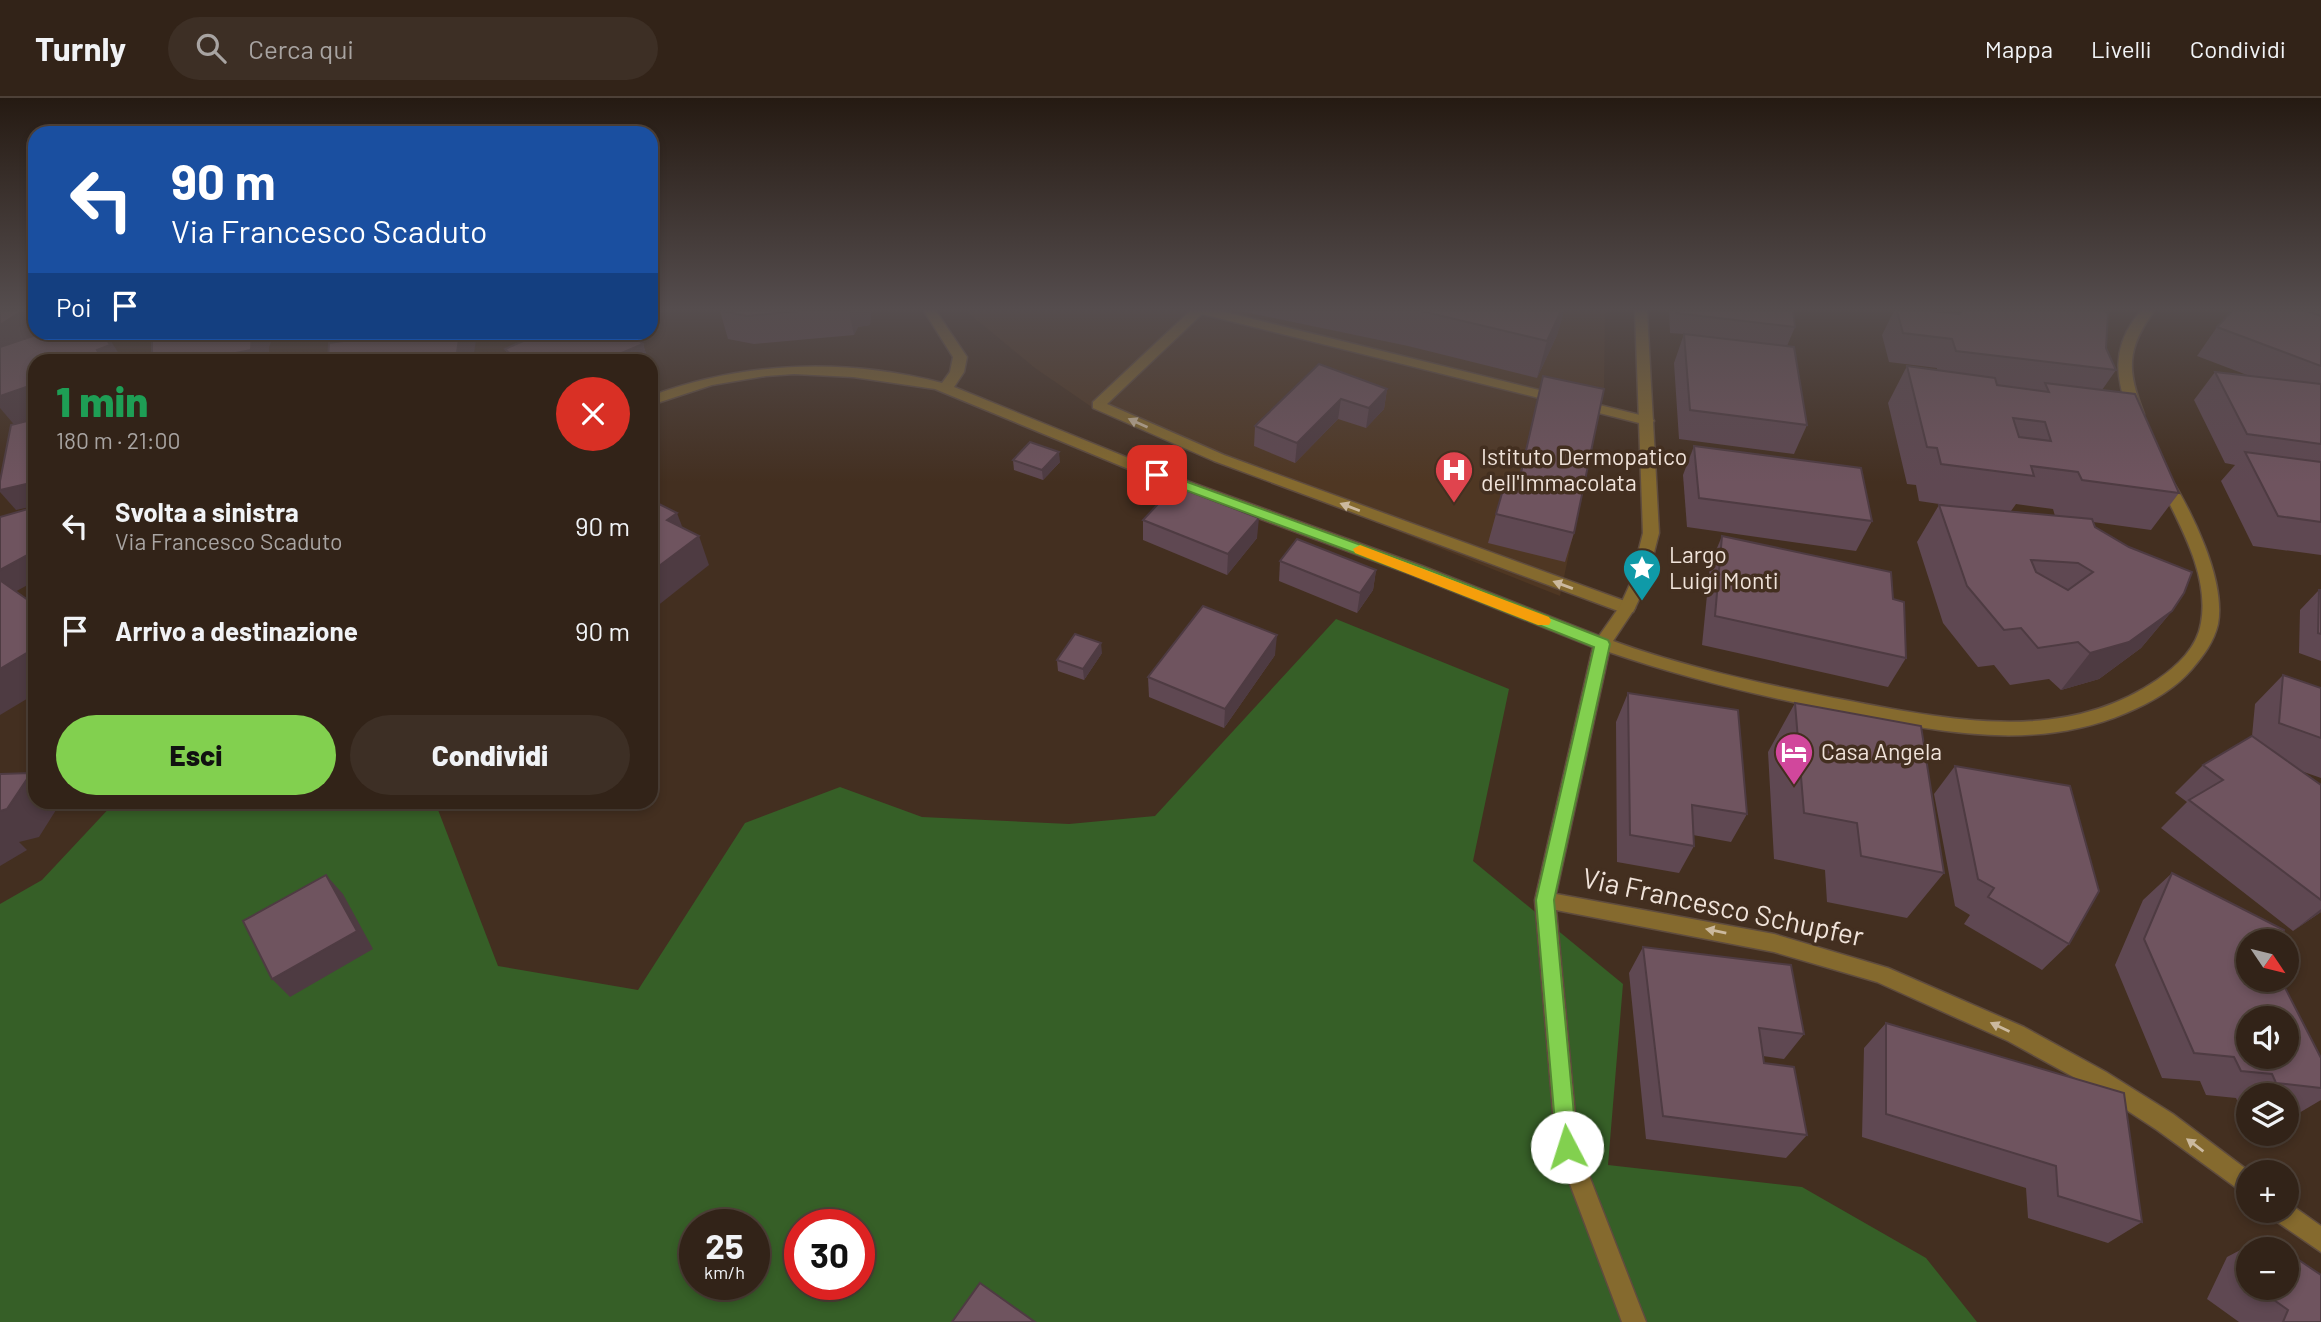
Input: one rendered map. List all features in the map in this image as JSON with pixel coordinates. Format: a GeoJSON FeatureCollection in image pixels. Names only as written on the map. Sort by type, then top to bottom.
{"type":"FeatureCollection","features":[{"type":"Feature","properties":{"kind":"street"},"geometry":{"type":"LineString","coordinates":[[658,399],[713,380],[749,372],[794,368]]}},
{"type":"Feature","properties":{"kind":"street"},"geometry":{"type":"LineString","coordinates":[[797,368],[855,372],[946,388],[1134,466],[1419,571],[1602,644],[1679,668],[1771,691],[1962,727],[2035,729],[2094,718],[2134,703],[2172,679],[2194,657],[2208,628],[2211,594],[2208,574],[2159,467]]}},
{"type":"Feature","properties":{"kind":"street"},"geometry":{"type":"LineString","coordinates":[[946,388],[958,368]]}},
{"type":"Feature","properties":{"kind":"street"},"geometry":{"type":"LineString","coordinates":[[1137,368],[1098,405],[1219,458],[1627,608]]}},
{"type":"Feature","properties":{"kind":"street"},"geometry":{"type":"LineString","coordinates":[[1428,368],[1647,421]]}},
{"type":"Feature","properties":{"kind":"street"},"geometry":{"type":"LineString","coordinates":[[1602,644],[1627,608],[1645,562],[1651,527],[1644,368]]}},
{"type":"Feature","properties":{"kind":"street"},"geometry":{"type":"LineString","coordinates":[[2124,368],[2127,391],[2142,428]]}},
{"type":"Feature","properties":{"kind":"street","name":"Via Francesco Schupfer"},"geometry":{"type":"LineString","coordinates":[[1602,644],[1545,900],[1567,1147],[1634,1322]]}},
{"type":"Feature","properties":{"kind":"street","name":"Via Francesco Schupfer"},"geometry":{"type":"LineString","coordinates":[[1545,900],[1774,943],[1881,974],[2015,1034],[2098,1079],[2165,1122],[2236,1176]]}},
{"type":"Feature","properties":{"kind":"street"},"geometry":{"type":"LineString","coordinates":[[2298,1223],[2321,1240]]}},
{"type":"Feature","properties":{"kind":"shaded area","name":"Istituto Dermopatico dell'Immacolata"},"geometry":{"type":"Polygon","coordinates":[[[1035,368],[1604,368],[1604,388],[1560,596],[1099,412],[1035,368]]]}},
{"type":"Feature","properties":{"kind":"green space"},"geometry":{"type":"Polygon","coordinates":[[[1336,619],[1509,689],[1473,861],[1623,984],[1608,1165],[1802,1187],[1926,1258],[1977,1322],[0,1322],[0,904],[42,880],[108,809],[438,809],[498,966],[638,990],[745,823],[840,787],[922,817],[1069,824],[1155,816],[1336,619]]]}},
{"type":"Feature","properties":{"kind":"building"},"geometry":{"type":"Polygon","coordinates":[[[0,368],[28,368],[28,386],[0,396],[0,368]]]}},
{"type":"Feature","properties":{"kind":"building"},"geometry":{"type":"Polygon","coordinates":[[[1315,368],[1330,368],[1387,389],[1369,408],[1341,399],[1297,443],[1255,426],[1315,368]]]}},
{"type":"Feature","properties":{"kind":"building"},"geometry":{"type":"Polygon","coordinates":[[[1687,368],[1798,368],[1807,425],[1690,410],[1687,368]]]}},
{"type":"Feature","properties":{"kind":"building"},"geometry":{"type":"Polygon","coordinates":[[[1908,368],[1995,378],[1997,385],[2049,392],[2045,383],[2135,394],[2179,493],[2082,480],[2078,472],[2031,466],[2034,476],[1941,464],[1937,448],[1927,447],[1908,368]],[[2013,418],[2019,437],[2051,441],[2045,422],[2013,418]]]}},
{"type":"Feature","properties":{"kind":"building"},"geometry":{"type":"Polygon","coordinates":[[[2215,372],[2321,384],[2321,444],[2247,434],[2215,372]]]}},
{"type":"Feature","properties":{"kind":"building"},"geometry":{"type":"Polygon","coordinates":[[[1543,376],[1604,389],[1574,533],[1496,514],[1505,483],[1518,486],[1543,376]]]}},
{"type":"Feature","properties":{"kind":"building"},"geometry":{"type":"Polygon","coordinates":[[[28,421],[28,484],[0,490],[0,481],[11,425],[28,421]]]}},
{"type":"Feature","properties":{"kind":"building"},"geometry":{"type":"Polygon","coordinates":[[[1030,442],[1059,452],[1042,470],[1013,460],[1030,442]]]}},
{"type":"Feature","properties":{"kind":"building"},"geometry":{"type":"Polygon","coordinates":[[[1694,446],[1861,468],[1872,521],[1699,498],[1694,446]]]}},
{"type":"Feature","properties":{"kind":"building"},"geometry":{"type":"Polygon","coordinates":[[[2245,452],[2321,462],[2321,522],[2278,516],[2245,452]]]}},
{"type":"Feature","properties":{"kind":"building"},"geometry":{"type":"Polygon","coordinates":[[[1175,486],[1259,518],[1228,554],[1143,520],[1175,486]]]}},
{"type":"Feature","properties":{"kind":"building"},"geometry":{"type":"Polygon","coordinates":[[[658,504],[677,513],[667,520],[699,536],[658,567],[658,504]]]}},
{"type":"Feature","properties":{"kind":"building"},"geometry":{"type":"Polygon","coordinates":[[[1939,505],[2092,519],[2095,527],[2129,547],[2192,572],[2184,593],[2172,611],[2129,642],[2090,653],[2078,642],[2038,648],[2021,628],[2004,630],[1967,586],[1939,505]],[[2031,560],[2036,572],[2068,590],[2093,572],[2078,563],[2031,560]]]}},
{"type":"Feature","properties":{"kind":"building"},"geometry":{"type":"Polygon","coordinates":[[[28,509],[28,555],[0,570],[0,517],[28,509]]]}},
{"type":"Feature","properties":{"kind":"building"},"geometry":{"type":"Polygon","coordinates":[[[1722,536],[1891,572],[1893,599],[1904,602],[1906,658],[1715,616],[1722,536]]]}},
{"type":"Feature","properties":{"kind":"building"},"geometry":{"type":"Polygon","coordinates":[[[1297,539],[1376,570],[1360,593],[1280,561],[1297,539]]]}},
{"type":"Feature","properties":{"kind":"building"},"geometry":{"type":"Polygon","coordinates":[[[1,581],[28,600],[28,652],[0,669],[1,581]]]}},
{"type":"Feature","properties":{"kind":"building"},"geometry":{"type":"Polygon","coordinates":[[[2321,590],[2321,634],[2318,633],[2321,590]]]}},
{"type":"Feature","properties":{"kind":"building"},"geometry":{"type":"Polygon","coordinates":[[[1203,606],[1277,635],[1225,709],[1148,677],[1203,606]]]}},
{"type":"Feature","properties":{"kind":"building"},"geometry":{"type":"Polygon","coordinates":[[[1075,634],[1101,643],[1083,669],[1057,660],[1075,634]]]}},
{"type":"Feature","properties":{"kind":"building"},"geometry":{"type":"Polygon","coordinates":[[[2283,675],[2321,688],[2321,738],[2279,723],[2283,675]]]}},
{"type":"Feature","properties":{"kind":"building"},"geometry":{"type":"Polygon","coordinates":[[[1628,693],[1738,710],[1747,814],[1692,805],[1694,846],[1630,835],[1628,693]]]}},
{"type":"Feature","properties":{"kind":"building"},"geometry":{"type":"Polygon","coordinates":[[[1795,703],[1921,726],[1944,873],[1861,856],[1857,823],[1804,813],[1795,703]]]}},
{"type":"Feature","properties":{"kind":"building"},"geometry":{"type":"Polygon","coordinates":[[[2252,736],[2321,785],[2321,900],[2189,800],[2223,780],[2203,765],[2252,736]]]}},
{"type":"Feature","properties":{"kind":"building"},"geometry":{"type":"Polygon","coordinates":[[[1955,766],[2070,786],[2099,891],[2069,944],[1988,897],[1994,888],[1978,879],[1955,766]]]}},
{"type":"Feature","properties":{"kind":"building"},"geometry":{"type":"Polygon","coordinates":[[[28,773],[28,778],[7,809],[0,811],[0,774],[28,773]]]}},
{"type":"Feature","properties":{"kind":"building"},"geometry":{"type":"Polygon","coordinates":[[[2172,873],[2282,929],[2236,929],[2236,992],[2287,992],[2294,1006],[2236,1006],[2236,1061],[2234,1057],[2194,1053],[2144,939],[2172,873]]]}},
{"type":"Feature","properties":{"kind":"building"},"geometry":{"type":"Polygon","coordinates":[[[326,875],[357,931],[272,979],[243,921],[326,875]]]}},
{"type":"Feature","properties":{"kind":"building"},"geometry":{"type":"Polygon","coordinates":[[[1643,947],[1791,965],[1804,1034],[1759,1028],[1764,1063],[1794,1067],[1807,1135],[1663,1116],[1643,947]]]}},
{"type":"Feature","properties":{"kind":"building"},"geometry":{"type":"Polygon","coordinates":[[[2299,1015],[2321,1058],[2321,1088],[2299,1086],[2299,1083],[2276,1083],[2272,1074],[2240,1069],[2299,1069],[2299,1015]]]}},
{"type":"Feature","properties":{"kind":"building"},"geometry":{"type":"Polygon","coordinates":[[[1886,1023],[2124,1093],[2142,1222],[2058,1196],[2056,1166],[1886,1114],[1886,1023]]]}},
{"type":"Feature","properties":{"kind":"building"},"geometry":{"type":"Polygon","coordinates":[[[2299,1260],[2321,1275],[2321,1322],[2283,1322],[2288,1310],[2274,1300],[2299,1300],[2299,1260]]]}},
{"type":"Feature","properties":{"kind":"building"},"geometry":{"type":"Polygon","coordinates":[[[980,1283],[1035,1322],[952,1322],[980,1283]]]}},
{"type":"Feature","properties":{"kind":"slow traffic"},"geometry":{"type":"LineString","coordinates":[[1360,549],[1544,621]]}},
{"type":"Feature","properties":{"kind":"place","name":"Istituto Dermopatico dell'Immacolata"},"geometry":{"type":"Point","coordinates":[1454,504]}},
{"type":"Feature","properties":{"kind":"place","name":"Largo Luigi Monti"},"geometry":{"type":"Point","coordinates":[1642,602]}},
{"type":"Feature","properties":{"kind":"place","name":"Casa Angela"},"geometry":{"type":"Point","coordinates":[1794,786]}},
{"type":"Feature","properties":{"kind":"route"},"geometry":{"type":"LineString","coordinates":[[1157,475],[1419,571],[1602,644],[1545,900],[1567,1147]]}}]}
